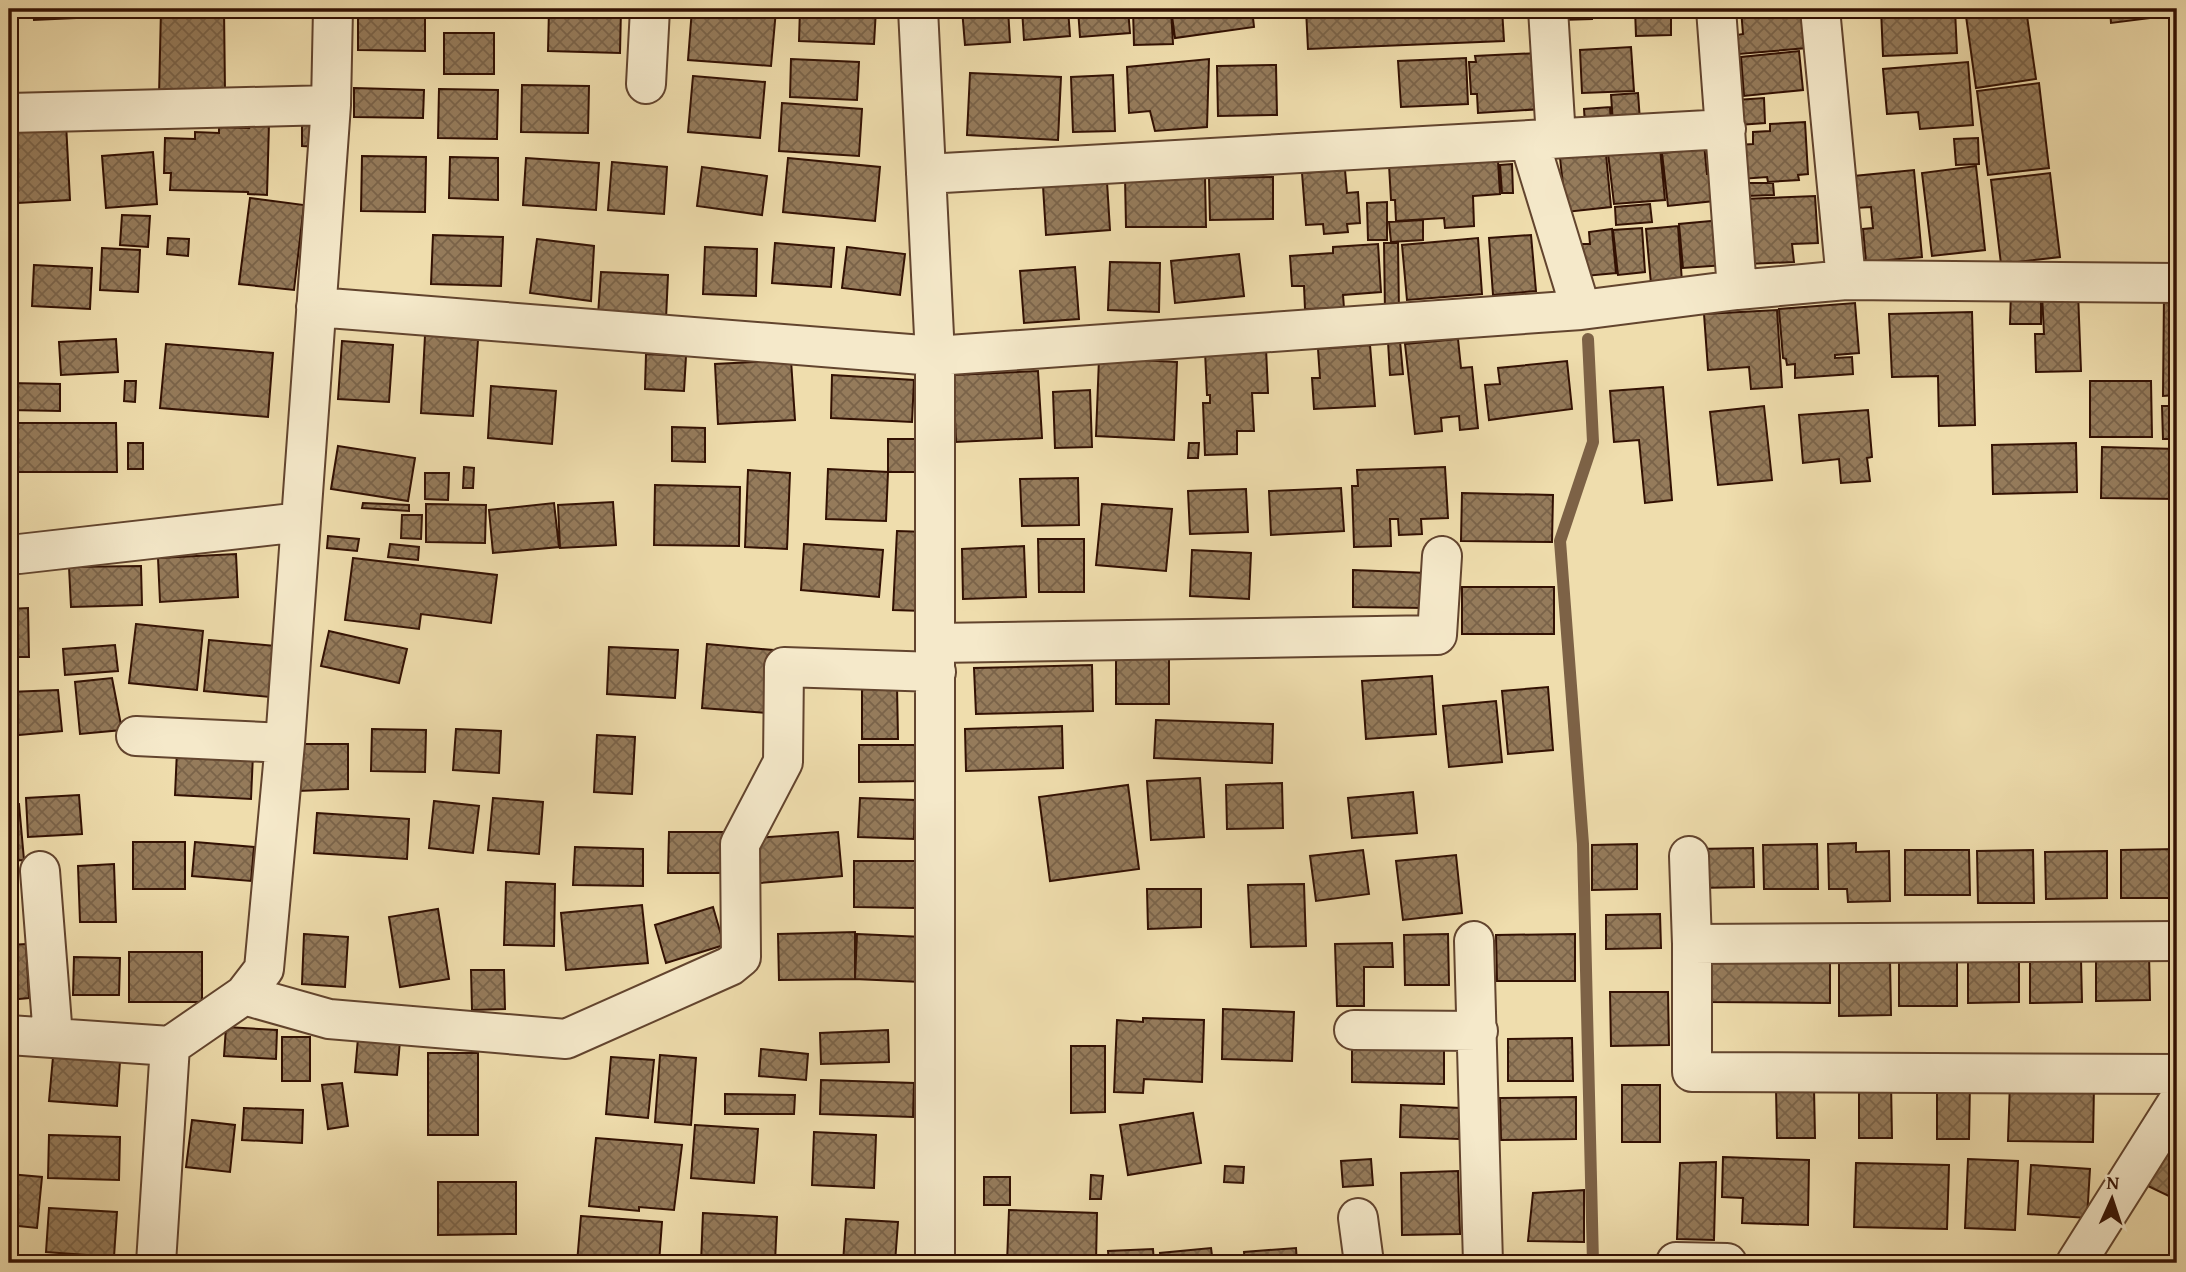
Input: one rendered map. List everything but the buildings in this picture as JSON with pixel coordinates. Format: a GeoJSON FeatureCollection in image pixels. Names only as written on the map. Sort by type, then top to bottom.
{"type":"FeatureCollection","features":[{"type":"Feature","properties":{"kind":"street"},"geometry":{"type":"LineString","coordinates":[[9,1035],[170,1046],[244,995],[264,969],[285,743],[331,105],[332,9]]}},
{"type":"Feature","properties":{"kind":"street"},"geometry":{"type":"LineString","coordinates":[[646,84],[650,9]]}},
{"type":"Feature","properties":{"kind":"street"},"geometry":{"type":"LineString","coordinates":[[918,9],[935,356],[935,1263]]}},
{"type":"Feature","properties":{"kind":"street"},"geometry":{"type":"LineString","coordinates":[[1548,9],[1542,139],[1581,310]]}},
{"type":"Feature","properties":{"kind":"street"},"geometry":{"type":"LineString","coordinates":[[1716,9],[1737,290]]}},
{"type":"Feature","properties":{"kind":"street"},"geometry":{"type":"LineString","coordinates":[[1820,9],[1846,280]]}},
{"type":"Feature","properties":{"kind":"street"},"geometry":{"type":"LineString","coordinates":[[9,113],[331,105]]}},
{"type":"Feature","properties":{"kind":"street"},"geometry":{"type":"LineString","coordinates":[[926,174],[1726,129]]}},
{"type":"Feature","properties":{"kind":"street"},"geometry":{"type":"LineString","coordinates":[[316,307],[935,356],[1581,310],[1737,290],[1846,280],[2177,283]]}},
{"type":"Feature","properties":{"kind":"street"},"geometry":{"type":"LineString","coordinates":[[19,554],[301,522]]}},
{"type":"Feature","properties":{"kind":"street"},"geometry":{"type":"LineString","coordinates":[[244,995],[329,1019],[566,1038],[730,966],[741,957],[740,844],[783,762],[784,667],[1437,635],[1442,556]]}},
{"type":"Feature","properties":{"kind":"street"},"geometry":{"type":"LineString","coordinates":[[135,736],[285,743]]}},
{"type":"Feature","properties":{"kind":"street"},"geometry":{"type":"LineString","coordinates":[[1689,856],[1692,1072],[2177,1074]]}},
{"type":"Feature","properties":{"kind":"street"},"geometry":{"type":"LineString","coordinates":[[40,871],[53,1038]]}},
{"type":"Feature","properties":{"kind":"street"},"geometry":{"type":"LineString","coordinates":[[1474,941],[1483,1263]]}},
{"type":"Feature","properties":{"kind":"street"},"geometry":{"type":"LineString","coordinates":[[1692,944],[2177,942]]}},
{"type":"Feature","properties":{"kind":"street"},"geometry":{"type":"LineString","coordinates":[[1354,1030],[1478,1031]]}},
{"type":"Feature","properties":{"kind":"street"},"geometry":{"type":"LineString","coordinates":[[156,1263],[170,1046]]}},
{"type":"Feature","properties":{"kind":"street"},"geometry":{"type":"LineString","coordinates":[[2076,1263],[2177,1103]]}},
{"type":"Feature","properties":{"kind":"street"},"geometry":{"type":"LineString","coordinates":[[1358,1219],[1364,1263]]}},
{"type":"Feature","properties":{"kind":"street"},"geometry":{"type":"LineString","coordinates":[[1676,1262],[1727,1263]]}},
{"type":"Feature","properties":{"kind":"waterway"},"geometry":{"type":"LineString","coordinates":[[1588,339],[1593,442],[1560,541],[1583,844],[1593,1263]]}}]}
